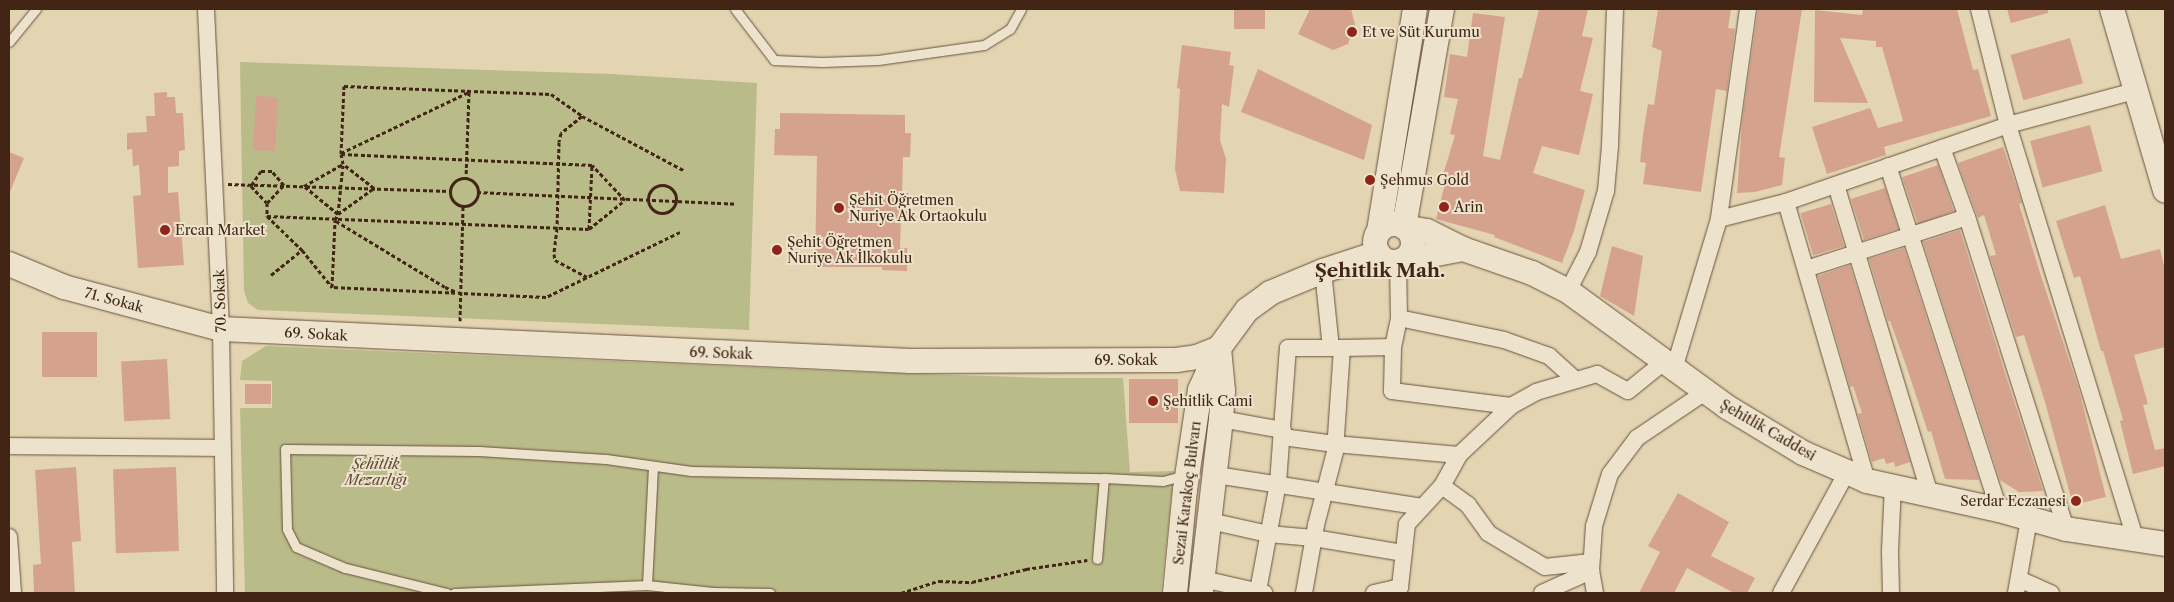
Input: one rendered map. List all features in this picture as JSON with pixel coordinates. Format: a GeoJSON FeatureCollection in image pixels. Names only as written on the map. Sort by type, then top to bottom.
{"type":"FeatureCollection","features":[{"type":"Feature","properties":{"kind":"street","name":"70. Sokak"},"geometry":{"type":"LineString","coordinates":[[206,9],[221,329],[225,593]]}},
{"type":"Feature","properties":{"kind":"street"},"geometry":{"type":"LineString","coordinates":[[1415,9],[1389,251],[1399,318],[1393,347],[1392,391],[1511,406]]}},
{"type":"Feature","properties":{"kind":"street"},"geometry":{"type":"LineString","coordinates":[[1389,251],[1409,254],[1412,242],[1409,231],[1404,227],[1442,9]]}},
{"type":"Feature","properties":{"kind":"street"},"geometry":{"type":"LineString","coordinates":[[1568,290],[1588,252],[1606,191],[1610,146],[1615,9]]}},
{"type":"Feature","properties":{"kind":"street"},"geometry":{"type":"LineString","coordinates":[[1371,593],[1400,587],[1406,524],[1442,486],[1459,455],[1511,406],[1536,392],[1597,374],[1628,391],[1670,365],[1719,219],[1748,9]]}},
{"type":"Feature","properties":{"kind":"street"},"geometry":{"type":"LineString","coordinates":[[1979,9],[2008,125],[2135,538]]}},
{"type":"Feature","properties":{"kind":"street"},"geometry":{"type":"LineString","coordinates":[[2112,9],[2165,190]]}},
{"type":"Feature","properties":{"kind":"street"},"geometry":{"type":"LineString","coordinates":[[1719,219],[1786,202],[2008,125],[2135,92]]}},
{"type":"Feature","properties":{"kind":"street"},"geometry":{"type":"LineString","coordinates":[[1942,148],[1967,217],[2066,529]]}},
{"type":"Feature","properties":{"kind":"street"},"geometry":{"type":"LineString","coordinates":[[1888,166],[1999,510]]}},
{"type":"Feature","properties":{"kind":"street"},"geometry":{"type":"LineString","coordinates":[[1836,185],[1930,495]]}},
{"type":"Feature","properties":{"kind":"street"},"geometry":{"type":"LineString","coordinates":[[1781,593],[1857,476],[1806,269],[1786,202]]}},
{"type":"Feature","properties":{"kind":"street"},"geometry":{"type":"LineString","coordinates":[[1806,269],[1967,217]]}},
{"type":"Feature","properties":{"kind":"street","name":"Şehitlik Caddesi"},"geometry":{"type":"LineString","coordinates":[[1389,251],[1394,224],[1426,231],[1463,248],[1532,273],[1568,290],[1705,392],[1803,453],[1857,476],[1999,510],[2066,529],[2165,544]]}},
{"type":"Feature","properties":{"kind":"street"},"geometry":{"type":"LineString","coordinates":[[1389,251],[1463,248]]}},
{"type":"Feature","properties":{"kind":"street","name":"Sezai Karakoç Bulvarı"},"geometry":{"type":"LineString","coordinates":[[1175,593],[1188,474],[1200,390],[1219,348],[1247,310],[1270,293],[1323,271],[1389,251]]}},
{"type":"Feature","properties":{"kind":"street","name":"71. Sokak"},"geometry":{"type":"LineString","coordinates":[[9,264],[64,287],[221,329]]}},
{"type":"Feature","properties":{"kind":"street"},"geometry":{"type":"LineString","coordinates":[[1304,593],[1314,538],[1336,444],[1337,348],[1323,271]]}},
{"type":"Feature","properties":{"kind":"street"},"geometry":{"type":"LineString","coordinates":[[1399,318],[1504,340],[1549,356],[1576,380]]}},
{"type":"Feature","properties":{"kind":"street","name":"69. Sokak"},"geometry":{"type":"LineString","coordinates":[[221,329],[910,361],[1176,360],[1197,357],[1219,348]]}},
{"type":"Feature","properties":{"kind":"street"},"geometry":{"type":"LineString","coordinates":[[1219,348],[1223,391],[1216,475],[1202,586],[1261,592],[1268,534],[1278,483],[1288,348],[1393,347]]}},
{"type":"Feature","properties":{"kind":"street"},"geometry":{"type":"LineString","coordinates":[[1595,593],[1591,567],[1594,526],[1610,474],[1637,438],[1705,392]]}},
{"type":"Feature","properties":{"kind":"street"},"geometry":{"type":"LineString","coordinates":[[1220,419],[1336,444],[1459,455]]}},
{"type":"Feature","properties":{"kind":"street"},"geometry":{"type":"LineString","coordinates":[[9,446],[222,448]]}},
{"type":"Feature","properties":{"kind":"street"},"geometry":{"type":"LineString","coordinates":[[1216,475],[1325,490],[1423,507]]}},
{"type":"Feature","properties":{"kind":"street"},"geometry":{"type":"LineString","coordinates":[[1442,486],[1468,505],[1488,533],[1545,567],[1591,567]]}},
{"type":"Feature","properties":{"kind":"street"},"geometry":{"type":"LineString","coordinates":[[1892,593],[1890,551],[1893,486]]}},
{"type":"Feature","properties":{"kind":"street"},"geometry":{"type":"LineString","coordinates":[[2029,519],[2017,586],[2051,593]]}},
{"type":"Feature","properties":{"kind":"street"},"geometry":{"type":"LineString","coordinates":[[1210,522],[1268,534],[1314,538],[1404,553]]}},
{"type":"Feature","properties":{"kind":"street"},"geometry":{"type":"LineString","coordinates":[[9,537],[13,593]]}},
{"type":"Feature","properties":{"kind":"street"},"geometry":{"type":"LineString","coordinates":[[1542,593],[1591,567]]}},
{"type":"Feature","properties":{"kind":"lane"},"geometry":{"type":"LineString","coordinates":[[9,42],[36,9]]}},
{"type":"Feature","properties":{"kind":"lane"},"geometry":{"type":"LineString","coordinates":[[735,9],[774,60],[822,62],[878,60],[984,45],[1010,29],[1021,9]]}},
{"type":"Feature","properties":{"kind":"lane"},"geometry":{"type":"LineString","coordinates":[[447,593],[346,568],[296,548],[287,530],[285,449],[479,451],[606,458],[691,471],[1104,478],[1163,481],[1188,474]]}},
{"type":"Feature","properties":{"kind":"lane"},"geometry":{"type":"LineString","coordinates":[[647,586],[653,466]]}},
{"type":"Feature","properties":{"kind":"lane"},"geometry":{"type":"LineString","coordinates":[[1097,559],[1104,478]]}},
{"type":"Feature","properties":{"kind":"lane"},"geometry":{"type":"LineString","coordinates":[[454,593],[647,586],[713,593],[770,593]]}},
{"type":"Feature","properties":{"kind":"path"},"geometry":{"type":"LineString","coordinates":[[332,287],[335,220],[338,214],[343,164],[341,154],[344,86],[551,94],[582,116],[683,170]]}},
{"type":"Feature","properties":{"kind":"path"},"geometry":{"type":"LineString","coordinates":[[341,154],[469,92]]}},
{"type":"Feature","properties":{"kind":"path"},"geometry":{"type":"LineString","coordinates":[[466,178],[469,92]]}},
{"type":"Feature","properties":{"kind":"path"},"geometry":{"type":"LineString","coordinates":[[582,116],[561,133],[554,254],[555,260],[587,277]]}},
{"type":"Feature","properties":{"kind":"path"},"geometry":{"type":"LineString","coordinates":[[341,154],[592,165],[625,200]]}},
{"type":"Feature","properties":{"kind":"path"},"geometry":{"type":"LineString","coordinates":[[304,186],[343,164]]}},
{"type":"Feature","properties":{"kind":"path"},"geometry":{"type":"LineString","coordinates":[[343,164],[374,188]]}},
{"type":"Feature","properties":{"kind":"path"},"geometry":{"type":"LineString","coordinates":[[589,229],[592,165]]}},
{"type":"Feature","properties":{"kind":"path"},"geometry":{"type":"LineString","coordinates":[[251,186],[261,171],[272,171],[284,185]]}},
{"type":"Feature","properties":{"kind":"path"},"geometry":{"type":"LineString","coordinates":[[466,178],[473,181],[477,192],[475,200],[463,205],[452,199],[450,191],[453,182],[466,178]]}},
{"type":"Feature","properties":{"kind":"path"},"geometry":{"type":"LineString","coordinates":[[215,183],[251,186],[284,185],[450,191]]}},
{"type":"Feature","properties":{"kind":"path"},"geometry":{"type":"LineString","coordinates":[[267,203],[284,185]]}},
{"type":"Feature","properties":{"kind":"path"},"geometry":{"type":"LineString","coordinates":[[665,185],[672,190],[676,201],[670,211],[662,215],[654,212],[649,200],[650,192],[658,186],[665,185]]}},
{"type":"Feature","properties":{"kind":"path"},"geometry":{"type":"LineString","coordinates":[[251,186],[267,203],[267,216],[302,250],[332,287],[546,297],[680,232]]}},
{"type":"Feature","properties":{"kind":"path"},"geometry":{"type":"LineString","coordinates":[[304,186],[338,214]]}},
{"type":"Feature","properties":{"kind":"path"},"geometry":{"type":"LineString","coordinates":[[338,214],[374,188]]}},
{"type":"Feature","properties":{"kind":"path"},"geometry":{"type":"LineString","coordinates":[[477,192],[737,204]]}},
{"type":"Feature","properties":{"kind":"path"},"geometry":{"type":"LineString","coordinates":[[267,216],[464,226],[589,229],[625,200]]}},
{"type":"Feature","properties":{"kind":"path"},"geometry":{"type":"LineString","coordinates":[[459,341],[464,226],[463,205]]}},
{"type":"Feature","properties":{"kind":"path"},"geometry":{"type":"LineString","coordinates":[[335,220],[445,287],[461,294]]}},
{"type":"Feature","properties":{"kind":"path"},"geometry":{"type":"LineString","coordinates":[[271,275],[302,250]]}},
{"type":"Feature","properties":{"kind":"path"},"geometry":{"type":"LineString","coordinates":[[901,593],[939,581],[972,582],[1026,569],[1097,559]]}},
{"type":"Feature","properties":{"kind":"green space"},"geometry":{"type":"Polygon","coordinates":[[[240,62],[611,74],[757,83],[749,330],[258,310],[248,303],[244,291],[240,62]]]}},
{"type":"Feature","properties":{"kind":"green space","name":"Şehitlik Mezarlığı"},"geometry":{"type":"Polygon","coordinates":[[[266,346],[861,372],[1049,378],[1123,378],[1130,472],[1174,471],[1161,593],[245,593],[240,408],[272,408],[272,381],[240,380],[242,361],[266,346]]]}},
{"type":"Feature","properties":{"kind":"building"},"geometry":{"type":"Polygon","coordinates":[[[1234,9],[1265,9],[1265,29],[1234,29],[1234,9]]]}},
{"type":"Feature","properties":{"kind":"building"},"geometry":{"type":"Polygon","coordinates":[[[1310,9],[1351,9],[1355,24],[1348,44],[1333,50],[1298,34],[1310,9]]]}},
{"type":"Feature","properties":{"kind":"building"},"geometry":{"type":"Polygon","coordinates":[[[1539,9],[1588,9],[1582,36],[1593,38],[1580,91],[1593,94],[1579,155],[1542,146],[1533,173],[1585,190],[1574,231],[1562,263],[1494,237],[1495,235],[1436,219],[1447,176],[1443,175],[1455,135],[1450,134],[1458,99],[1444,97],[1450,54],[1467,57],[1473,13],[1505,17],[1483,156],[1500,160],[1519,78],[1522,78],[1539,9]]]}},
{"type":"Feature","properties":{"kind":"building"},"geometry":{"type":"Polygon","coordinates":[[[1658,9],[1731,9],[1728,28],[1735,29],[1727,91],[1716,89],[1701,192],[1643,184],[1646,163],[1640,162],[1643,135],[1648,104],[1654,105],[1662,51],[1652,47],[1658,9]]]}},
{"type":"Feature","properties":{"kind":"building"},"geometry":{"type":"Polygon","coordinates":[[[1758,9],[1802,9],[1779,157],[1785,158],[1782,185],[1755,192],[1737,193],[1742,122],[1758,9]]]}},
{"type":"Feature","properties":{"kind":"building"},"geometry":{"type":"Polygon","coordinates":[[[1863,9],[1957,9],[1973,70],[1978,69],[1991,116],[1884,147],[1886,155],[1827,174],[1812,127],[1870,108],[1878,128],[1903,121],[1882,47],[1876,47],[1876,41],[1840,38],[1868,103],[1814,102],[1815,10],[1862,15],[1863,9]]]}},
{"type":"Feature","properties":{"kind":"building"},"geometry":{"type":"Polygon","coordinates":[[[2007,9],[2048,9],[2048,13],[2011,23],[2007,9]]]}},
{"type":"Feature","properties":{"kind":"building"},"geometry":{"type":"Polygon","coordinates":[[[2070,38],[2083,83],[2023,100],[2010,55],[2070,38]]]}},
{"type":"Feature","properties":{"kind":"building"},"geometry":{"type":"Polygon","coordinates":[[[1182,45],[1231,52],[1229,65],[1234,66],[1229,107],[1222,104],[1220,140],[1226,159],[1224,193],[1180,191],[1175,169],[1180,89],[1177,88],[1182,45]]]}},
{"type":"Feature","properties":{"kind":"building"},"geometry":{"type":"Polygon","coordinates":[[[1258,69],[1372,125],[1364,160],[1241,112],[1258,69]]]}},
{"type":"Feature","properties":{"kind":"building"},"geometry":{"type":"Polygon","coordinates":[[[167,92],[167,97],[175,97],[176,113],[183,113],[185,150],[179,151],[179,166],[168,167],[168,193],[178,192],[184,265],[138,268],[133,196],[141,195],[139,165],[133,166],[132,149],[127,150],[127,133],[147,132],[146,116],[155,116],[154,93],[167,92]]]}},
{"type":"Feature","properties":{"kind":"building"},"geometry":{"type":"Polygon","coordinates":[[[256,96],[278,97],[275,151],[253,150],[256,96]]]}},
{"type":"Feature","properties":{"kind":"building"},"geometry":{"type":"Polygon","coordinates":[[[780,113],[905,115],[905,133],[911,133],[910,157],[903,157],[902,193],[908,193],[908,216],[901,216],[900,248],[907,248],[907,271],[882,270],[882,267],[815,267],[817,156],[774,155],[775,129],[780,129],[780,113]]]}},
{"type":"Feature","properties":{"kind":"building"},"geometry":{"type":"Polygon","coordinates":[[[2090,125],[2102,171],[2043,187],[2030,141],[2090,125]]]}},
{"type":"Feature","properties":{"kind":"building"},"geometry":{"type":"Polygon","coordinates":[[[2003,147],[2022,203],[2019,204],[2041,276],[2079,390],[2106,497],[2073,505],[2045,402],[2024,335],[2016,337],[1990,256],[1996,255],[1984,215],[1978,218],[1958,163],[2003,147]]]}},
{"type":"Feature","properties":{"kind":"building"},"geometry":{"type":"Polygon","coordinates":[[[9,152],[24,158],[9,194],[9,152]]]}},
{"type":"Feature","properties":{"kind":"building"},"geometry":{"type":"Polygon","coordinates":[[[1938,165],[1954,211],[1918,224],[1902,177],[1938,165]]]}},
{"type":"Feature","properties":{"kind":"building"},"geometry":{"type":"Polygon","coordinates":[[[1885,188],[1898,229],[1864,240],[1851,199],[1885,188]]]}},
{"type":"Feature","properties":{"kind":"building"},"geometry":{"type":"Polygon","coordinates":[[[1831,204],[1844,246],[1813,255],[1800,213],[1831,204]]]}},
{"type":"Feature","properties":{"kind":"building"},"geometry":{"type":"Polygon","coordinates":[[[2105,205],[2121,259],[2160,249],[2165,270],[2165,347],[2134,355],[2148,404],[2143,405],[2155,450],[2165,448],[2165,466],[2133,474],[2120,421],[2123,420],[2103,351],[2101,351],[2080,276],[2074,278],[2056,221],[2105,205]]]}},
{"type":"Feature","properties":{"kind":"building"},"geometry":{"type":"Polygon","coordinates":[[[1960,230],[2043,491],[2019,492],[2000,480],[1923,242],[1960,230]]]}},
{"type":"Feature","properties":{"kind":"building"},"geometry":{"type":"Polygon","coordinates":[[[1612,246],[1643,256],[1634,316],[1600,296],[1612,246]]]}},
{"type":"Feature","properties":{"kind":"building"},"geometry":{"type":"Polygon","coordinates":[[[1904,248],[1979,480],[1945,479],[1931,431],[1928,432],[1907,368],[1890,321],[1888,321],[1869,259],[1904,248]]]}},
{"type":"Feature","properties":{"kind":"building"},"geometry":{"type":"Polygon","coordinates":[[[1850,265],[1910,462],[1895,467],[1894,462],[1886,464],[1884,458],[1872,462],[1858,414],[1862,413],[1853,386],[1850,387],[1818,276],[1850,265]]]}},
{"type":"Feature","properties":{"kind":"building"},"geometry":{"type":"Polygon","coordinates":[[[42,332],[97,332],[97,377],[42,377],[42,332]]]}},
{"type":"Feature","properties":{"kind":"building"},"geometry":{"type":"Polygon","coordinates":[[[167,359],[170,419],[124,421],[121,361],[167,359]]]}},
{"type":"Feature","properties":{"kind":"building","name":"Şehitlik Cami"},"geometry":{"type":"Polygon","coordinates":[[[1129,379],[1178,379],[1178,423],[1129,423],[1129,379]]]}},
{"type":"Feature","properties":{"kind":"building"},"geometry":{"type":"Polygon","coordinates":[[[245,384],[271,384],[271,404],[245,404],[245,384]]]}},
{"type":"Feature","properties":{"kind":"building"},"geometry":{"type":"Polygon","coordinates":[[[76,467],[81,541],[72,542],[75,593],[34,593],[33,565],[41,564],[35,470],[76,467]]]}},
{"type":"Feature","properties":{"kind":"building"},"geometry":{"type":"Polygon","coordinates":[[[176,467],[179,551],[116,553],[113,469],[176,467]]]}},
{"type":"Feature","properties":{"kind":"building"},"geometry":{"type":"Polygon","coordinates":[[[1678,493],[1729,522],[1711,556],[1755,578],[1747,593],[1734,593],[1687,568],[1674,593],[1639,593],[1660,552],[1648,546],[1678,493]]]}},
{"type":"Feature","properties":{"kind":"place","name":"Et ve Süt Kurumu"},"geometry":{"type":"Point","coordinates":[1352,32]}},
{"type":"Feature","properties":{"kind":"place","name":"Şehmus Gold"},"geometry":{"type":"Point","coordinates":[1370,180]}},
{"type":"Feature","properties":{"kind":"place","name":"Arin"},"geometry":{"type":"Point","coordinates":[1444,207]}},
{"type":"Feature","properties":{"kind":"place","name":"Şehit Öğretmen Nuriye Ak Ortaokulu"},"geometry":{"type":"Point","coordinates":[839,208]}},
{"type":"Feature","properties":{"kind":"place","name":"Ercan Market"},"geometry":{"type":"Point","coordinates":[165,230]}},
{"type":"Feature","properties":{"kind":"place","name":"Şehit Öğretmen Nuriye Ak İlkokulu"},"geometry":{"type":"Point","coordinates":[777,250]}},
{"type":"Feature","properties":{"kind":"place","name":"Şehitlik Cami"},"geometry":{"type":"Point","coordinates":[1153,401]}},
{"type":"Feature","properties":{"kind":"place","name":"Serdar Eczanesi"},"geometry":{"type":"Point","coordinates":[2076,501]}},
{"type":"Feature","properties":{"kind":"district","name":"Şehitlik Mah."},"geometry":{"type":"Point","coordinates":[1380,271]}}]}
